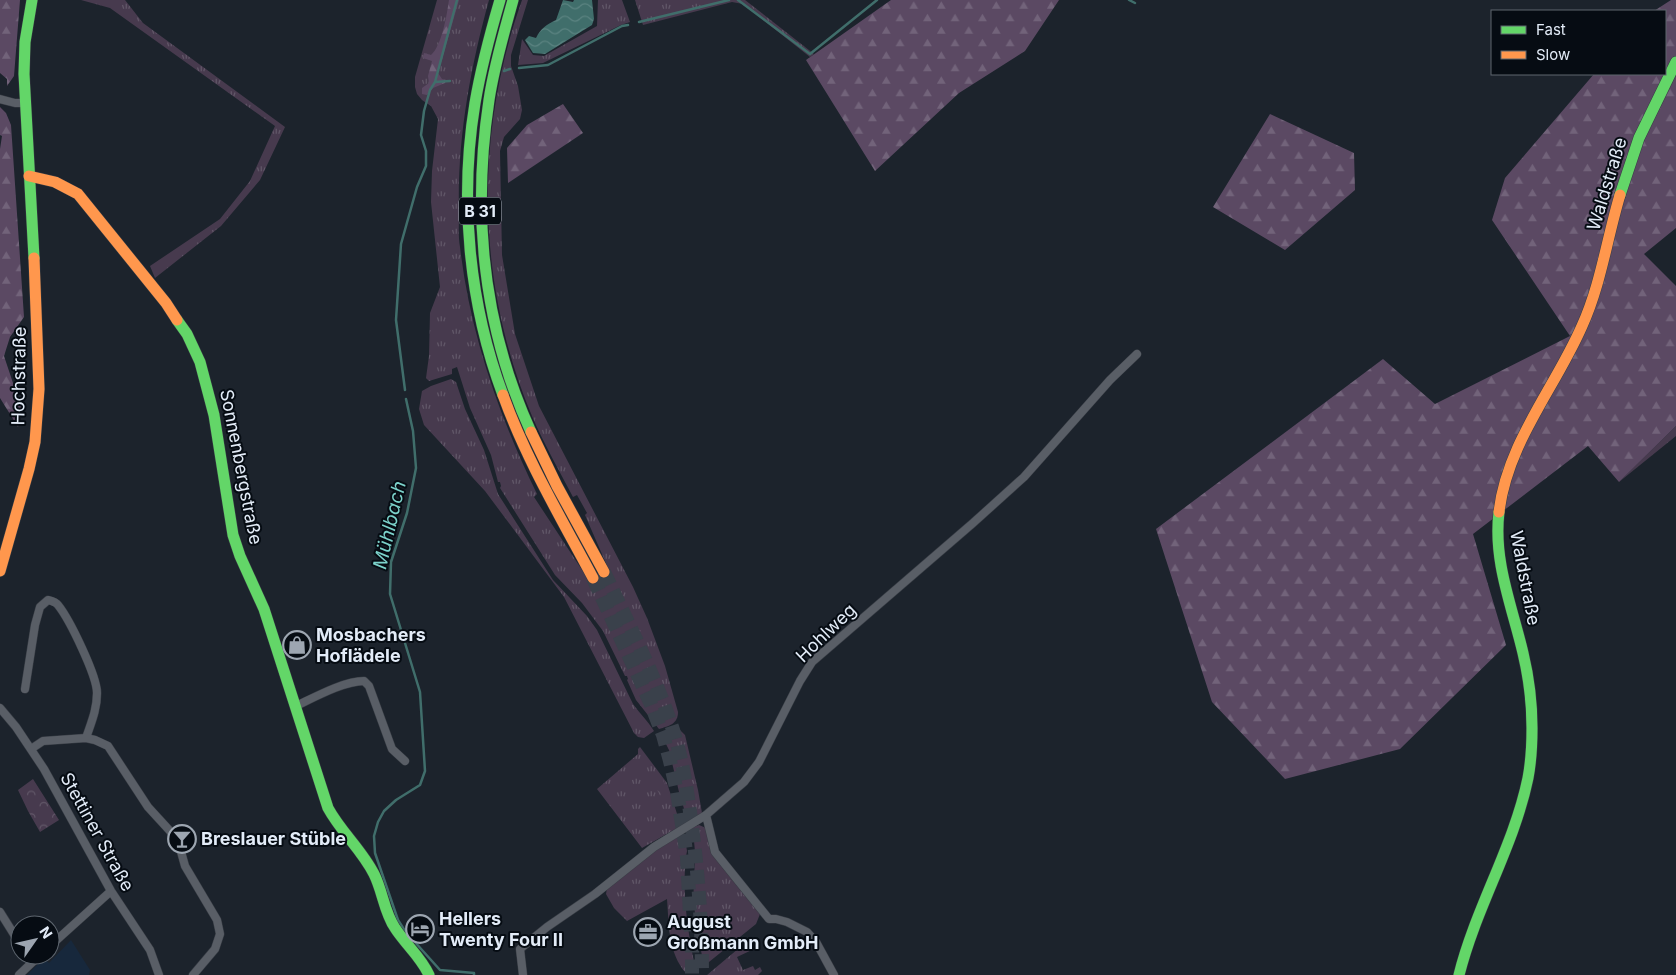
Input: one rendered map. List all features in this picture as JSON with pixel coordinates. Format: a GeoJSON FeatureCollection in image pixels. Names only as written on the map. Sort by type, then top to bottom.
{"type":"FeatureCollection","features":[{"type":"Feature","properties":{"kind":"main road","name":"Hochstraße"},"geometry":{"type":"LineString","coordinates":[[0,571],[29,468],[37,417],[39,389],[25,103],[25,42],[32,0]]}},
{"type":"Feature","properties":{"kind":"main road","name":"B 31"},"geometry":{"type":"LineString","coordinates":[[499,0],[479,78],[468,161],[468,230],[476,292],[489,352],[513,422],[532,464],[593,578]]}},
{"type":"Feature","properties":{"kind":"main road","name":"B 31"},"geometry":{"type":"LineString","coordinates":[[512,0],[491,78],[480,158],[480,221],[487,290],[501,351],[525,419],[545,462],[604,572]]}},
{"type":"Feature","properties":{"kind":"main road","name":"Waldstraße"},"geometry":{"type":"LineString","coordinates":[[1459,975],[1474,924],[1515,821],[1528,778],[1531,753],[1532,714],[1529,686],[1524,656],[1505,586],[1498,551],[1499,500],[1509,464],[1524,431],[1558,375],[1582,326],[1593,296],[1622,185],[1650,112],[1676,62]]}},
{"type":"Feature","properties":{"kind":"main road","name":"Sonnenbergstraße"},"geometry":{"type":"LineString","coordinates":[[29,176],[54,180],[78,194],[166,303],[187,334],[200,362],[209,390],[233,535],[240,556],[264,609],[325,798],[333,819],[371,868],[392,924],[402,940],[424,965],[429,975]]}},
{"type":"Feature","properties":{"kind":"street"},"geometry":{"type":"LineString","coordinates":[[0,99],[14,103],[25,103]]}},
{"type":"Feature","properties":{"kind":"street","name":"Hohlweg"},"geometry":{"type":"LineString","coordinates":[[523,975],[520,949],[595,894],[654,847],[706,815],[744,782],[759,762],[800,681],[812,662],[1024,477],[1110,380],[1137,354]]}},
{"type":"Feature","properties":{"kind":"street"},"geometry":{"type":"LineString","coordinates":[[25,689],[35,625],[40,607],[48,600],[57,603],[75,633],[97,691],[96,711],[86,738]]}},
{"type":"Feature","properties":{"kind":"street"},"geometry":{"type":"LineString","coordinates":[[296,706],[357,681],[364,681],[369,686],[392,749],[405,761]]}},
{"type":"Feature","properties":{"kind":"street","name":"Stettiner Straße"},"geometry":{"type":"LineString","coordinates":[[0,708],[16,727],[60,795],[111,890],[150,950],[159,975]]}},
{"type":"Feature","properties":{"kind":"street"},"geometry":{"type":"LineString","coordinates":[[31,749],[43,741],[86,738],[96,740],[108,746],[148,807],[170,831],[180,848],[185,866],[217,920],[220,934],[215,948],[193,975]]}},
{"type":"Feature","properties":{"kind":"street"},"geometry":{"type":"LineString","coordinates":[[706,815],[715,852],[723,863],[769,919],[787,922],[807,932],[816,942],[834,975]]}},
{"type":"Feature","properties":{"kind":"street"},"geometry":{"type":"LineString","coordinates":[[60,937],[111,890]]}},
{"type":"Feature","properties":{"kind":"street"},"geometry":{"type":"LineString","coordinates":[[0,912],[10,928]]}},
{"type":"Feature","properties":{"kind":"street"},"geometry":{"type":"LineString","coordinates":[[19,975],[30,965]]}},
{"type":"Feature","properties":{"kind":"shaded area"},"geometry":{"type":"Polygon","coordinates":[[[71,940],[90,970],[89,975],[27,975],[37,965],[60,965],[60,952],[71,940]]]}},
{"type":"Feature","properties":{"kind":"green space"},"geometry":{"type":"Polygon","coordinates":[[[0,0],[20,0],[14,76],[7,86],[7,79],[0,73],[0,0]]]}},
{"type":"Feature","properties":{"kind":"green space"},"geometry":{"type":"Polygon","coordinates":[[[81,0],[125,0],[143,23],[285,127],[260,180],[221,226],[155,278],[150,266],[220,219],[250,181],[275,126],[110,8],[81,0]]]}},
{"type":"Feature","properties":{"kind":"green space"},"geometry":{"type":"Polygon","coordinates":[[[437,0],[489,0],[476,52],[466,105],[460,159],[459,243],[465,279],[471,311],[488,374],[510,435],[537,494],[534,497],[588,579],[608,568],[585,515],[587,513],[577,495],[573,497],[532,416],[514,365],[500,314],[492,262],[488,209],[489,156],[495,103],[506,51],[522,0],[528,0],[511,55],[511,66],[518,86],[522,110],[520,119],[504,137],[500,151],[502,255],[515,334],[539,406],[633,587],[647,618],[665,666],[678,712],[675,722],[663,728],[659,729],[636,700],[627,676],[625,676],[603,631],[582,603],[555,575],[500,488],[500,482],[498,482],[491,455],[470,408],[457,367],[452,369],[452,374],[429,381],[426,378],[429,356],[430,313],[440,287],[431,202],[432,171],[438,119],[431,106],[417,94],[415,77],[437,0]]]}},
{"type":"Feature","properties":{"kind":"green space"},"geometry":{"type":"Polygon","coordinates":[[[449,0],[459,0],[438,73],[442,79],[446,80],[445,83],[433,88],[427,95],[422,94],[422,88],[429,83],[428,76],[432,61],[423,58],[424,53],[431,55],[438,45],[449,0]]]}},
{"type":"Feature","properties":{"kind":"green space"},"geometry":{"type":"Polygon","coordinates":[[[598,0],[622,0],[630,22],[543,63],[518,65],[522,39],[533,55],[544,56],[597,26],[598,0]]]}},
{"type":"Feature","properties":{"kind":"green space"},"geometry":{"type":"Polygon","coordinates":[[[635,0],[745,0],[814,54],[810,57],[743,4],[732,2],[643,25],[635,0]]]}},
{"type":"Feature","properties":{"kind":"green space"},"geometry":{"type":"Polygon","coordinates":[[[891,0],[1059,0],[1025,51],[959,93],[875,171],[806,60],[891,0]]]}},
{"type":"Feature","properties":{"kind":"green space"},"geometry":{"type":"Polygon","coordinates":[[[1671,0],[1676,0],[1676,228],[1644,254],[1676,286],[1676,426],[1619,482],[1588,446],[1473,534],[1506,645],[1400,749],[1285,779],[1212,702],[1156,529],[1383,359],[1435,404],[1570,336],[1492,220],[1505,178],[1593,75],[1666,75],[1666,10],[1656,10],[1671,0]]]}},
{"type":"Feature","properties":{"kind":"green space"},"geometry":{"type":"Polygon","coordinates":[[[563,104],[583,133],[508,183],[507,148],[527,125],[563,104]]]}},
{"type":"Feature","properties":{"kind":"green space"},"geometry":{"type":"Polygon","coordinates":[[[0,107],[6,113],[11,125],[24,317],[10,337],[4,356],[22,410],[18,427],[0,398],[0,149],[2,136],[0,135],[0,107]]]}},
{"type":"Feature","properties":{"kind":"green space"},"geometry":{"type":"Polygon","coordinates":[[[1270,114],[1354,153],[1355,190],[1285,250],[1213,207],[1270,114]]]}},
{"type":"Feature","properties":{"kind":"green space"},"geometry":{"type":"Polygon","coordinates":[[[451,379],[456,382],[465,409],[484,450],[498,494],[553,580],[587,616],[597,630],[633,704],[654,731],[644,738],[638,737],[634,733],[564,597],[485,491],[424,425],[419,409],[422,391],[451,379]]]}},
{"type":"Feature","properties":{"kind":"green space"},"geometry":{"type":"Polygon","coordinates":[[[1676,426],[1676,436],[1619,482],[1676,426]]]}},
{"type":"Feature","properties":{"kind":"green space"},"geometry":{"type":"Polygon","coordinates":[[[672,730],[680,730],[685,735],[698,790],[702,813],[688,821],[669,750],[663,738],[665,733],[672,730]]]}},
{"type":"Feature","properties":{"kind":"green space"},"geometry":{"type":"Polygon","coordinates":[[[640,747],[667,783],[681,826],[642,848],[597,789],[638,754],[640,747]]]}},
{"type":"Feature","properties":{"kind":"green space"},"geometry":{"type":"Polygon","coordinates":[[[662,778],[669,794],[660,796],[653,781],[662,778]]]}},
{"type":"Feature","properties":{"kind":"green space"},"geometry":{"type":"Polygon","coordinates":[[[33,779],[59,820],[40,832],[18,790],[33,779]]]}},
{"type":"Feature","properties":{"kind":"green space"},"geometry":{"type":"Polygon","coordinates":[[[699,825],[706,828],[713,855],[758,909],[760,914],[756,924],[704,966],[695,909],[695,846],[691,828],[699,825]]]}},
{"type":"Feature","properties":{"kind":"green space"},"geometry":{"type":"Polygon","coordinates":[[[684,833],[687,851],[684,867],[686,907],[696,972],[686,973],[676,957],[673,947],[669,928],[667,899],[627,921],[614,908],[606,894],[607,888],[656,850],[684,833]]]}},
{"type":"Feature","properties":{"kind":"green space"},"geometry":{"type":"Polygon","coordinates":[[[751,938],[756,948],[737,957],[743,970],[753,966],[755,970],[760,967],[762,971],[758,975],[707,975],[751,938]]]}},
{"type":"Feature","properties":{"kind":"water"},"geometry":{"type":"Polygon","coordinates":[[[563,0],[573,2],[574,0],[592,0],[594,19],[592,25],[545,54],[533,53],[525,40],[529,36],[536,38],[544,27],[556,20],[563,0]]]}},
{"type":"Feature","properties":{"kind":"waterway","name":"Mühlbach"},"geometry":{"type":"LineString","coordinates":[[405,390],[396,320],[401,244],[417,187],[426,166],[426,151],[421,135],[424,111],[430,90],[435,82],[457,0]]}},
{"type":"Feature","properties":{"kind":"waterway","name":"Mühlbach"},"geometry":{"type":"LineString","coordinates":[[639,22],[729,0]]}},
{"type":"Feature","properties":{"kind":"waterway","name":"Mühlbach"},"geometry":{"type":"LineString","coordinates":[[738,0],[810,54],[877,0]]}},
{"type":"Feature","properties":{"kind":"waterway","name":"Mühlbach"},"geometry":{"type":"LineString","coordinates":[[1129,0],[1135,3]]}},
{"type":"Feature","properties":{"kind":"waterway","name":"Mühlbach"},"geometry":{"type":"LineString","coordinates":[[519,68],[548,65],[622,26],[628,25]]}},
{"type":"Feature","properties":{"kind":"waterway","name":"Mühlbach"},"geometry":{"type":"LineString","coordinates":[[504,71],[510,69]]}},
{"type":"Feature","properties":{"kind":"waterway","name":"Mühlbach"},"geometry":{"type":"LineString","coordinates":[[435,82],[450,81]]}},
{"type":"Feature","properties":{"kind":"waterway","name":"Mühlbach"},"geometry":{"type":"LineString","coordinates":[[406,399],[413,431],[416,468],[407,513],[391,562],[390,594],[420,692],[425,771],[420,785],[396,800],[384,811],[374,836],[375,853],[398,920],[405,931],[440,970],[474,973],[474,975]]}},
{"type":"Feature","properties":{"kind":"tunnel"},"geometry":{"type":"LineString","coordinates":[[604,572],[658,690],[679,751],[688,796],[696,858],[702,975]]}},
{"type":"Feature","properties":{"kind":"tunnel"},"geometry":{"type":"LineString","coordinates":[[593,578],[650,702],[663,735],[670,761],[687,857],[692,975]]}},
{"type":"Feature","properties":{"kind":"traffic: fast"},"geometry":{"type":"LineString","coordinates":[[32,0],[25,42],[24,74],[34,258]]}},
{"type":"Feature","properties":{"kind":"traffic: fast"},"geometry":{"type":"LineString","coordinates":[[500,0],[486,51],[475,103],[470,140],[468,214],[470,251],[482,325],[503,395]]}},
{"type":"Feature","properties":{"kind":"traffic: fast"},"geometry":{"type":"LineString","coordinates":[[513,0],[496,62],[489,100],[484,142],[482,227],[492,311],[502,352],[531,432]]}},
{"type":"Feature","properties":{"kind":"traffic: fast"},"geometry":{"type":"LineString","coordinates":[[1620,195],[1639,138],[1676,62]]}},
{"type":"Feature","properties":{"kind":"traffic: fast"},"geometry":{"type":"LineString","coordinates":[[177,320],[187,334],[200,362],[214,415],[233,535],[240,556],[264,609],[328,808],[369,865],[377,881],[391,922],[422,962],[429,975]]}},
{"type":"Feature","properties":{"kind":"traffic: fast"},"geometry":{"type":"LineString","coordinates":[[1459,975],[1475,925],[1514,828],[1528,778],[1531,753],[1532,719],[1530,690],[1523,653],[1501,566],[1498,530],[1499,512]]}},
{"type":"Feature","properties":{"kind":"traffic: slow"},"geometry":{"type":"LineString","coordinates":[[29,176],[55,182],[78,194],[166,303],[177,320]]}},
{"type":"Feature","properties":{"kind":"traffic: slow"},"geometry":{"type":"LineString","coordinates":[[1499,512],[1504,487],[1522,439],[1571,349],[1589,310],[1620,195]]}},
{"type":"Feature","properties":{"kind":"traffic: slow"},"geometry":{"type":"LineString","coordinates":[[0,571],[35,442],[39,389],[34,258]]}},
{"type":"Feature","properties":{"kind":"traffic: slow"},"geometry":{"type":"LineString","coordinates":[[503,395],[533,465],[593,578]]}},
{"type":"Feature","properties":{"kind":"traffic: slow"},"geometry":{"type":"LineString","coordinates":[[531,432],[557,486],[604,572]]}},
{"type":"Feature","properties":{"kind":"place","name":"Mosbachers Hoflädele"},"geometry":{"type":"Point","coordinates":[297,645]}},
{"type":"Feature","properties":{"kind":"place","name":"Breslauer Stüble"},"geometry":{"type":"Point","coordinates":[182,839]}},
{"type":"Feature","properties":{"kind":"place","name":"Hellers Twenty Four II"},"geometry":{"type":"Point","coordinates":[420,929]}},
{"type":"Feature","properties":{"kind":"place","name":"August Großmann GmbH"},"geometry":{"type":"Point","coordinates":[648,932]}}]}
